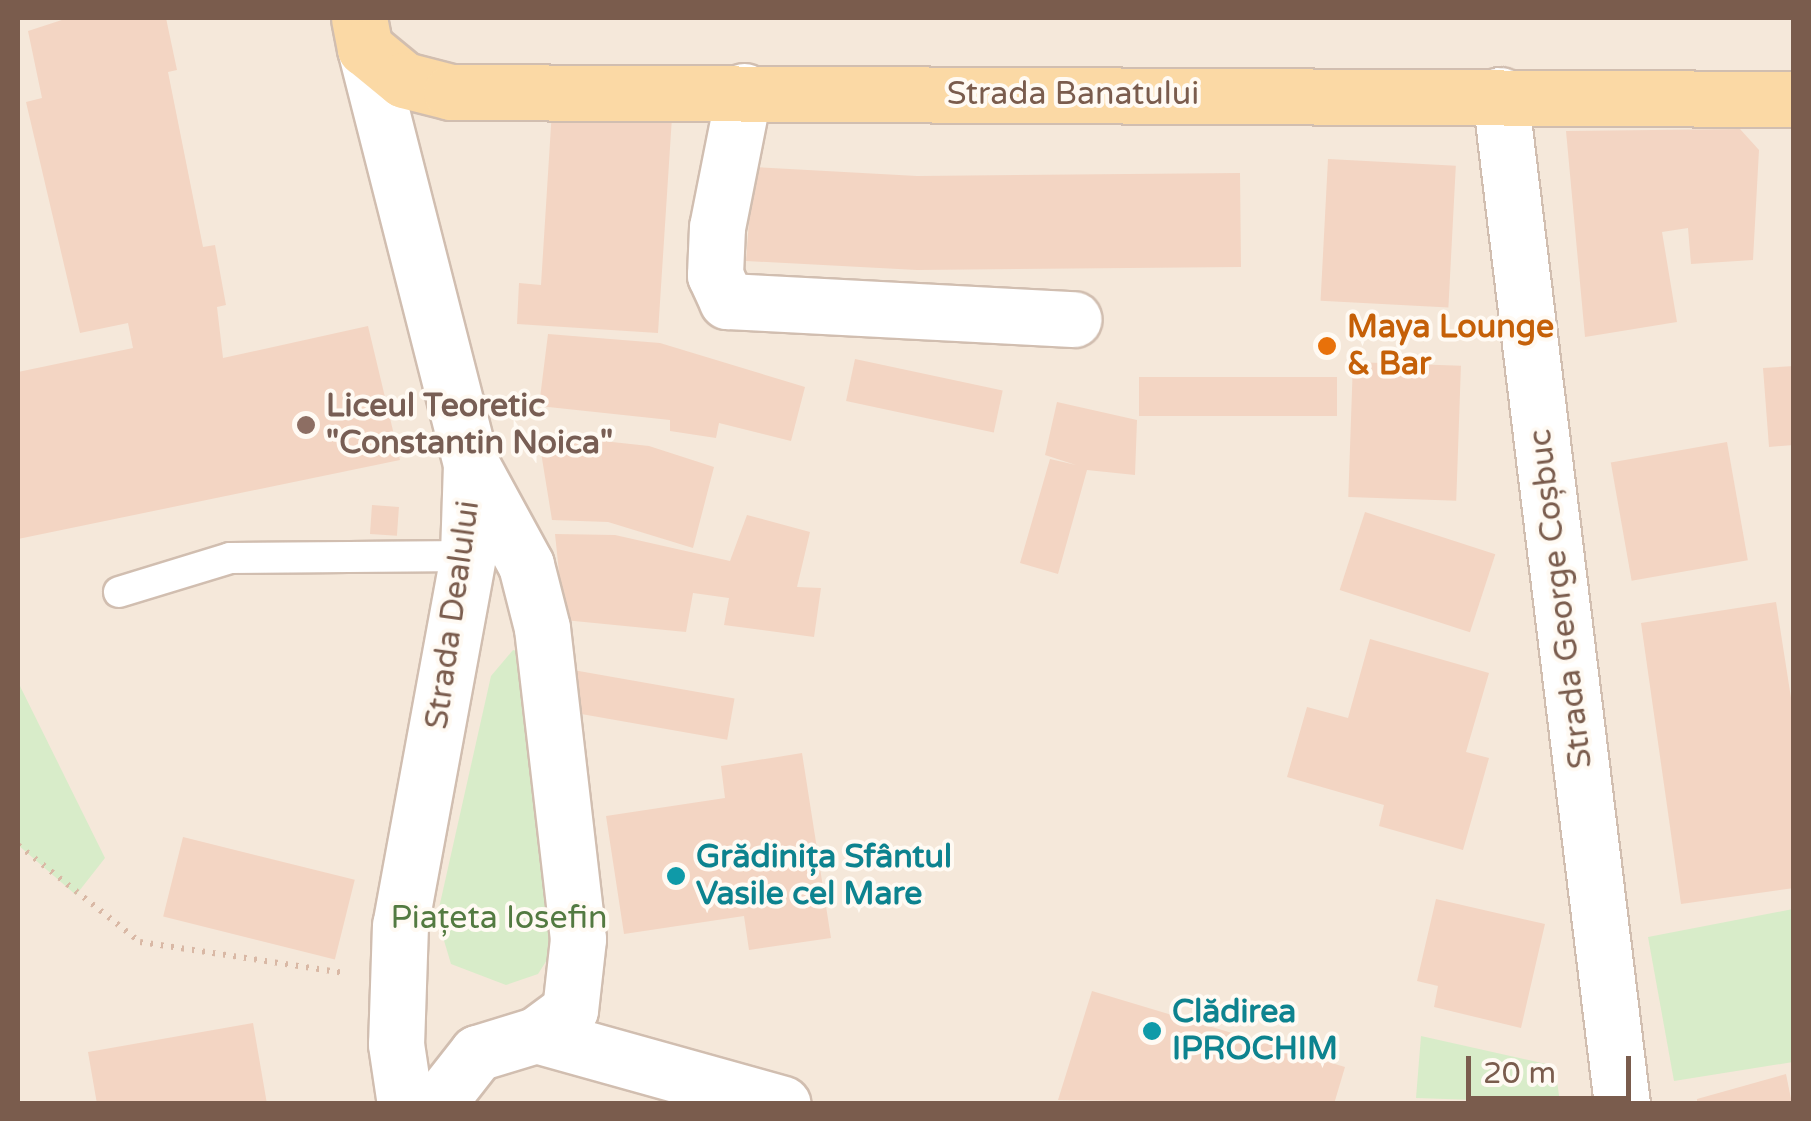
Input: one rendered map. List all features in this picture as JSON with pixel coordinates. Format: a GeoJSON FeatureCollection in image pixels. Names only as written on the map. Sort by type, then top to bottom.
{"type":"FeatureCollection","features":[{"type":"Feature","properties":{"kind":"main road","name":"Strada Banatului"},"geometry":{"type":"LineString","coordinates":[[362,33],[404,80],[451,92],[1500,95],[1794,100]]}},
{"type":"Feature","properties":{"kind":"street","name":"Strada Dealului"},"geometry":{"type":"LineString","coordinates":[[362,33],[472,464],[468,556],[395,981],[405,1104]]}},
{"type":"Feature","properties":{"kind":"street"},"geometry":{"type":"LineString","coordinates":[[744,91],[717,228],[715,276],[727,301],[1074,319]]}},
{"type":"Feature","properties":{"kind":"street","name":"Strada George Coșbuc"},"geometry":{"type":"LineString","coordinates":[[1500,95],[1622,1104]]}},
{"type":"Feature","properties":{"kind":"street"},"geometry":{"type":"LineString","coordinates":[[437,1104],[477,1053],[536,1035],[570,1010],[578,939],[542,628],[526,565],[472,464]]}},
{"type":"Feature","properties":{"kind":"street"},"geometry":{"type":"LineString","coordinates":[[536,1035],[783,1104]]}},
{"type":"Feature","properties":{"kind":"lane"},"geometry":{"type":"LineString","coordinates":[[119,592],[230,558],[468,556]]}},
{"type":"Feature","properties":{"kind":"path"},"geometry":{"type":"LineString","coordinates":[[18,844],[140,942],[395,981]]}},
{"type":"Feature","properties":{"kind":"shaded area"},"geometry":{"type":"Polygon","coordinates":[[[18,18],[1793,18],[1793,1103],[18,1103],[18,18]]]}},
{"type":"Feature","properties":{"kind":"green space","name":"Piațeta Iosefin"},"geometry":{"type":"Polygon","coordinates":[[[513,650],[528,654],[563,935],[538,974],[506,985],[451,964],[437,917],[491,676],[513,650]]]}},
{"type":"Feature","properties":{"kind":"green space"},"geometry":{"type":"Polygon","coordinates":[[[18,682],[105,858],[76,895],[18,845],[18,682]]]}},
{"type":"Feature","properties":{"kind":"green space"},"geometry":{"type":"Polygon","coordinates":[[[1793,909],[1793,1062],[1674,1081],[1648,937],[1793,909]]]}},
{"type":"Feature","properties":{"kind":"green space"},"geometry":{"type":"Polygon","coordinates":[[[1421,1036],[1555,1066],[1560,1103],[1416,1098],[1421,1036]]]}},
{"type":"Feature","properties":{"kind":"building"},"geometry":{"type":"Polygon","coordinates":[[[68,18],[166,18],[177,70],[168,72],[203,247],[215,245],[226,305],[217,307],[223,358],[368,326],[400,460],[18,539],[18,372],[133,348],[128,323],[80,333],[26,102],[42,98],[28,31],[68,18]]]}},
{"type":"Feature","properties":{"kind":"building"},"geometry":{"type":"Polygon","coordinates":[[[552,110],[672,117],[658,333],[517,324],[519,283],[541,285],[552,110]]]}},
{"type":"Feature","properties":{"kind":"building"},"geometry":{"type":"Polygon","coordinates":[[[1740,129],[1759,150],[1753,260],[1691,264],[1688,228],[1662,232],[1677,322],[1585,337],[1566,131],[1740,129]]]}},
{"type":"Feature","properties":{"kind":"building"},"geometry":{"type":"Polygon","coordinates":[[[1328,159],[1456,166],[1448,308],[1321,301],[1328,159]]]}},
{"type":"Feature","properties":{"kind":"building"},"geometry":{"type":"Polygon","coordinates":[[[753,167],[917,176],[1240,173],[1241,267],[917,270],[746,261],[753,167]]]}},
{"type":"Feature","properties":{"kind":"building"},"geometry":{"type":"Polygon","coordinates":[[[548,334],[660,343],[805,387],[791,441],[719,423],[716,438],[670,431],[670,420],[539,406],[548,334]]]}},
{"type":"Feature","properties":{"kind":"building"},"geometry":{"type":"Polygon","coordinates":[[[855,359],[1003,390],[994,432],[846,401],[855,359]]]}},
{"type":"Feature","properties":{"kind":"building"},"geometry":{"type":"Polygon","coordinates":[[[1353,362],[1461,366],[1456,501],[1348,497],[1353,362]]]}},
{"type":"Feature","properties":{"kind":"building"},"geometry":{"type":"Polygon","coordinates":[[[1794,366],[1794,445],[1769,447],[1763,368],[1794,366]]]}},
{"type":"Feature","properties":{"kind":"building"},"geometry":{"type":"Polygon","coordinates":[[[1139,377],[1337,377],[1337,416],[1139,416],[1139,377]]]}},
{"type":"Feature","properties":{"kind":"building"},"geometry":{"type":"Polygon","coordinates":[[[1057,402],[1137,420],[1135,475],[1087,470],[1058,574],[1020,563],[1050,459],[1076,465],[1045,455],[1057,402]]]}},
{"type":"Feature","properties":{"kind":"building"},"geometry":{"type":"Polygon","coordinates":[[[538,434],[649,446],[714,467],[693,548],[608,522],[552,520],[538,434]]]}},
{"type":"Feature","properties":{"kind":"building"},"geometry":{"type":"Polygon","coordinates":[[[1727,442],[1748,560],[1632,581],[1611,462],[1727,442]]]}},
{"type":"Feature","properties":{"kind":"building"},"geometry":{"type":"Polygon","coordinates":[[[372,505],[399,507],[397,536],[370,534],[372,505]]]}},
{"type":"Feature","properties":{"kind":"building"},"geometry":{"type":"Polygon","coordinates":[[[1365,512],[1495,554],[1470,632],[1340,590],[1365,512]]]}},
{"type":"Feature","properties":{"kind":"building"},"geometry":{"type":"Polygon","coordinates":[[[747,515],[810,532],[797,587],[821,588],[814,637],[724,625],[729,598],[693,593],[686,632],[564,620],[555,534],[615,535],[730,561],[747,515]]]}},
{"type":"Feature","properties":{"kind":"building"},"geometry":{"type":"Polygon","coordinates":[[[1776,602],[1794,717],[1794,888],[1681,904],[1641,623],[1776,602]]]}},
{"type":"Feature","properties":{"kind":"building"},"geometry":{"type":"Polygon","coordinates":[[[1370,639],[1489,673],[1466,752],[1489,758],[1463,850],[1379,826],[1384,805],[1287,777],[1307,707],[1348,718],[1370,639]]]}},
{"type":"Feature","properties":{"kind":"building"},"geometry":{"type":"Polygon","coordinates":[[[573,670],[735,698],[727,740],[566,711],[573,670]]]}},
{"type":"Feature","properties":{"kind":"building"},"geometry":{"type":"Polygon","coordinates":[[[802,753],[831,938],[749,950],[744,916],[624,934],[606,816],[725,798],[721,766],[802,753]]]}},
{"type":"Feature","properties":{"kind":"building"},"geometry":{"type":"Polygon","coordinates":[[[183,837],[355,880],[335,959],[163,917],[183,837]]]}},
{"type":"Feature","properties":{"kind":"building"},"geometry":{"type":"Polygon","coordinates":[[[1436,899],[1545,924],[1521,1028],[1434,1007],[1438,986],[1417,981],[1436,899]]]}},
{"type":"Feature","properties":{"kind":"building","name":"Clădirea IPROCHIM"},"geometry":{"type":"Polygon","coordinates":[[[1092,991],[1345,1067],[1334,1104],[1058,1100],[1092,991]]]}},
{"type":"Feature","properties":{"kind":"building"},"geometry":{"type":"Polygon","coordinates":[[[253,1023],[267,1104],[97,1104],[88,1052],[253,1023]]]}},
{"type":"Feature","properties":{"kind":"building"},"geometry":{"type":"Polygon","coordinates":[[[1786,1074],[1792,1104],[1697,1104],[1697,1099],[1786,1074]]]}},
{"type":"Feature","properties":{"kind":"place","name":"Maya Lounge & Bar"},"geometry":{"type":"Point","coordinates":[1327,346]}},
{"type":"Feature","properties":{"kind":"place","name":"Liceul Teoretic \"Constantin Noica\""},"geometry":{"type":"Point","coordinates":[306,425]}},
{"type":"Feature","properties":{"kind":"place","name":"Grădinița Sfântul Vasile cel Mare"},"geometry":{"type":"Point","coordinates":[676,876]}},
{"type":"Feature","properties":{"kind":"place","name":"Clădirea IPROCHIM"},"geometry":{"type":"Point","coordinates":[1152,1031]}}]}
